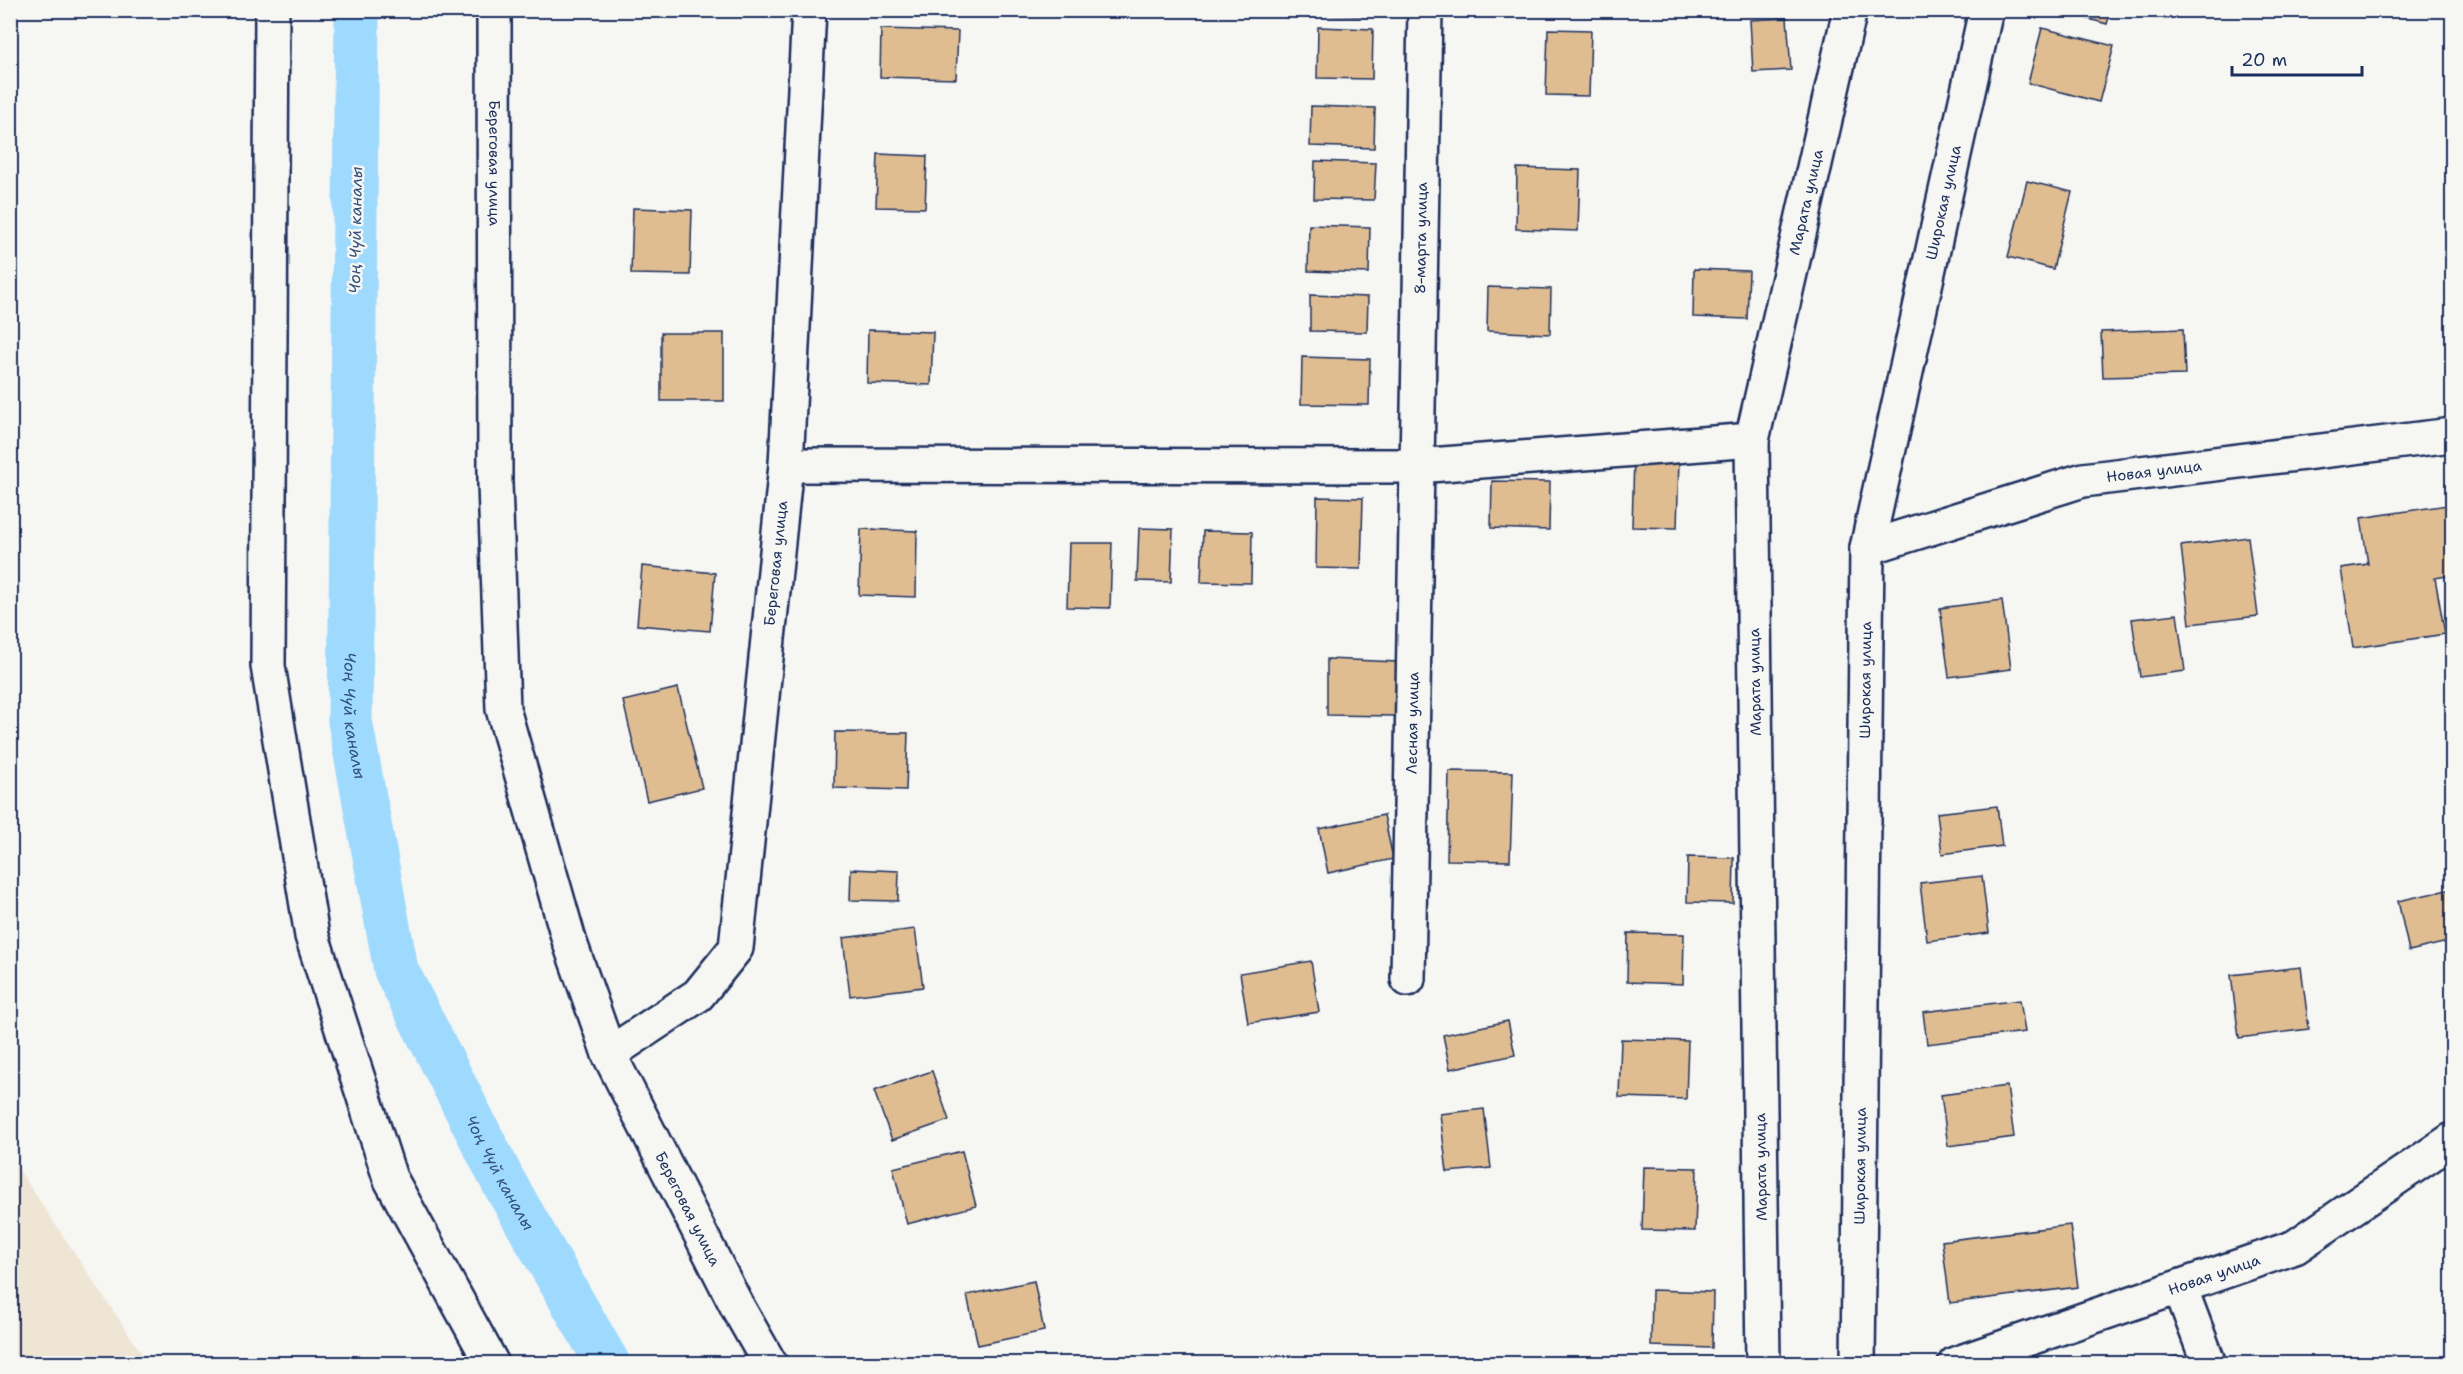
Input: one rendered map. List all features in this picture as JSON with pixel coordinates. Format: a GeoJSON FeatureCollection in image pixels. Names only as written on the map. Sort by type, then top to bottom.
{"type":"FeatureCollection","features":[{"type":"Feature","properties":{"kind":"street"},"geometry":{"type":"LineString","coordinates":[[272,10],[268,666],[310,924],[390,1178],[492,1364]]}},
{"type":"Feature","properties":{"kind":"street","name":"Береговая улица"},"geometry":{"type":"LineString","coordinates":[[494,10],[495,484],[503,709],[568,940],[609,1054],[737,1306],[770,1364]]}},
{"type":"Feature","properties":{"kind":"street","name":"Береговая улица"},"geometry":{"type":"LineString","coordinates":[[609,1054],[698,995],[736,948],[786,465],[808,10]]}},
{"type":"Feature","properties":{"kind":"street","name":"8-марта улица"},"geometry":{"type":"LineString","coordinates":[[1417,466],[1425,10]]}},
{"type":"Feature","properties":{"kind":"street","name":"Марата улица"},"geometry":{"type":"LineString","coordinates":[[1763,1364],[1752,440],[1850,10]]}},
{"type":"Feature","properties":{"kind":"street","name":"Широкая улица"},"geometry":{"type":"LineString","coordinates":[[1858,1364],[1867,548],[1986,10]]}},
{"type":"Feature","properties":{"kind":"street","name":"Новая улица"},"geometry":{"type":"LineString","coordinates":[[1867,548],[2083,480],[2452,435]]}},
{"type":"Feature","properties":{"kind":"street"},"geometry":{"type":"LineString","coordinates":[[786,465],[1417,466],[1752,440]]}},
{"type":"Feature","properties":{"kind":"street","name":"Лесная улица"},"geometry":{"type":"LineString","coordinates":[[1408,979],[1417,466]]}},
{"type":"Feature","properties":{"kind":"street","name":"Новая улица"},"geometry":{"type":"LineString","coordinates":[[1955,1364],[2295,1247],[2452,1140]]}},
{"type":"Feature","properties":{"kind":"street"},"geometry":{"type":"LineString","coordinates":[[2180,1287],[2209,1364]]}},
{"type":"Feature","properties":{"kind":"shaded area"},"geometry":{"type":"Polygon","coordinates":[[[10,1100],[17,1167],[148,1363],[11,1363],[10,1100]]]}},
{"type":"Feature","properties":{"kind":"building"},"geometry":{"type":"Polygon","coordinates":[[[1315,10],[1372,10],[1372,16],[1315,15],[1315,10]]]}},
{"type":"Feature","properties":{"kind":"building"},"geometry":{"type":"Polygon","coordinates":[[[2056,10],[2111,10],[2107,24],[2056,10]]]}},
{"type":"Feature","properties":{"kind":"building"},"geometry":{"type":"Polygon","coordinates":[[[1787,18],[1791,70],[1753,72],[1750,20],[1787,18]]]}},
{"type":"Feature","properties":{"kind":"building"},"geometry":{"type":"Polygon","coordinates":[[[1318,27],[1373,29],[1372,79],[1317,78],[1318,27]]]}},
{"type":"Feature","properties":{"kind":"building"},"geometry":{"type":"Polygon","coordinates":[[[2042,28],[2114,46],[2099,102],[2028,83],[2042,28]]]}},
{"type":"Feature","properties":{"kind":"building"},"geometry":{"type":"Polygon","coordinates":[[[881,29],[958,31],[956,79],[880,77],[881,29]]]}},
{"type":"Feature","properties":{"kind":"building"},"geometry":{"type":"Polygon","coordinates":[[[1548,29],[1591,30],[1589,96],[1546,95],[1548,29]]]}},
{"type":"Feature","properties":{"kind":"building"},"geometry":{"type":"Polygon","coordinates":[[[1311,106],[1375,108],[1374,148],[1310,146],[1311,106]]]}},
{"type":"Feature","properties":{"kind":"building"},"geometry":{"type":"Polygon","coordinates":[[[878,154],[927,156],[925,208],[876,207],[878,154]]]}},
{"type":"Feature","properties":{"kind":"building"},"geometry":{"type":"Polygon","coordinates":[[[1315,161],[1376,163],[1374,200],[1314,199],[1315,161]]]}},
{"type":"Feature","properties":{"kind":"building"},"geometry":{"type":"Polygon","coordinates":[[[1517,168],[1580,170],[1578,231],[1516,229],[1517,168]]]}},
{"type":"Feature","properties":{"kind":"building"},"geometry":{"type":"Polygon","coordinates":[[[2027,181],[2072,192],[2053,269],[2008,257],[2027,181]]]}},
{"type":"Feature","properties":{"kind":"building"},"geometry":{"type":"Polygon","coordinates":[[[633,208],[692,210],[690,275],[631,274],[633,208]]]}},
{"type":"Feature","properties":{"kind":"building"},"geometry":{"type":"Polygon","coordinates":[[[1309,225],[1370,227],[1369,273],[1308,271],[1309,225]]]}},
{"type":"Feature","properties":{"kind":"building"},"geometry":{"type":"Polygon","coordinates":[[[1694,269],[1749,271],[1747,319],[1693,317],[1694,269]]]}},
{"type":"Feature","properties":{"kind":"building"},"geometry":{"type":"Polygon","coordinates":[[[1488,287],[1551,289],[1550,334],[1487,331],[1488,287]]]}},
{"type":"Feature","properties":{"kind":"building"},"geometry":{"type":"Polygon","coordinates":[[[1310,295],[1368,297],[1367,332],[1310,331],[1310,295]]]}},
{"type":"Feature","properties":{"kind":"building"},"geometry":{"type":"Polygon","coordinates":[[[2183,329],[2185,375],[2103,377],[2101,332],[2183,329]]]}},
{"type":"Feature","properties":{"kind":"building"},"geometry":{"type":"Polygon","coordinates":[[[868,330],[933,332],[931,385],[867,383],[868,330]]]}},
{"type":"Feature","properties":{"kind":"building"},"geometry":{"type":"Polygon","coordinates":[[[661,333],[724,333],[724,401],[661,401],[661,333]]]}},
{"type":"Feature","properties":{"kind":"building"},"geometry":{"type":"Polygon","coordinates":[[[1302,357],[1370,359],[1369,405],[1301,404],[1302,357]]]}},
{"type":"Feature","properties":{"kind":"building"},"geometry":{"type":"Polygon","coordinates":[[[1634,458],[1679,459],[1677,528],[1632,527],[1634,458]]]}},
{"type":"Feature","properties":{"kind":"building"},"geometry":{"type":"Polygon","coordinates":[[[1492,481],[1550,482],[1549,530],[1491,528],[1492,481]]]}},
{"type":"Feature","properties":{"kind":"building"},"geometry":{"type":"Polygon","coordinates":[[[1317,497],[1363,498],[1361,569],[1316,568],[1317,497]]]}},
{"type":"Feature","properties":{"kind":"building"},"geometry":{"type":"Polygon","coordinates":[[[2447,505],[2452,544],[2452,575],[2435,578],[2445,634],[2353,648],[2341,568],[2368,564],[2361,518],[2447,505]]]}},
{"type":"Feature","properties":{"kind":"building"},"geometry":{"type":"Polygon","coordinates":[[[1139,528],[1173,529],[1171,582],[1137,581],[1139,528]]]}},
{"type":"Feature","properties":{"kind":"building"},"geometry":{"type":"Polygon","coordinates":[[[861,529],[917,531],[916,597],[859,595],[861,529]]]}},
{"type":"Feature","properties":{"kind":"building"},"geometry":{"type":"Polygon","coordinates":[[[1203,531],[1252,532],[1251,583],[1201,582],[1203,531]]]}},
{"type":"Feature","properties":{"kind":"building"},"geometry":{"type":"Polygon","coordinates":[[[2248,537],[2258,616],[2190,624],[2181,546],[2248,537]]]}},
{"type":"Feature","properties":{"kind":"building"},"geometry":{"type":"Polygon","coordinates":[[[1069,543],[1112,543],[1110,608],[1067,607],[1069,543]]]}},
{"type":"Feature","properties":{"kind":"building"},"geometry":{"type":"Polygon","coordinates":[[[642,566],[715,573],[710,631],[637,625],[642,566]]]}},
{"type":"Feature","properties":{"kind":"building"},"geometry":{"type":"Polygon","coordinates":[[[2002,600],[2011,669],[1949,677],[1940,608],[2002,600]]]}},
{"type":"Feature","properties":{"kind":"building"},"geometry":{"type":"Polygon","coordinates":[[[2177,614],[2185,671],[2140,677],[2132,619],[2177,614]]]}},
{"type":"Feature","properties":{"kind":"building"},"geometry":{"type":"Polygon","coordinates":[[[1327,659],[1398,662],[1396,716],[1327,715],[1327,659]]]}},
{"type":"Feature","properties":{"kind":"building"},"geometry":{"type":"Polygon","coordinates":[[[678,688],[702,788],[647,801],[623,701],[678,688]]]}},
{"type":"Feature","properties":{"kind":"building"},"geometry":{"type":"Polygon","coordinates":[[[835,732],[908,733],[906,790],[834,788],[835,732]]]}},
{"type":"Feature","properties":{"kind":"building"},"geometry":{"type":"Polygon","coordinates":[[[1449,771],[1513,772],[1510,861],[1447,860],[1449,771]]]}},
{"type":"Feature","properties":{"kind":"building"},"geometry":{"type":"Polygon","coordinates":[[[1997,806],[2002,846],[1942,854],[1937,813],[1997,806]]]}},
{"type":"Feature","properties":{"kind":"building"},"geometry":{"type":"Polygon","coordinates":[[[1384,815],[1393,859],[1328,873],[1319,829],[1384,815]]]}},
{"type":"Feature","properties":{"kind":"building"},"geometry":{"type":"Polygon","coordinates":[[[1688,857],[1734,858],[1733,903],[1687,902],[1688,857]]]}},
{"type":"Feature","properties":{"kind":"building"},"geometry":{"type":"Polygon","coordinates":[[[851,869],[899,871],[898,901],[850,900],[851,869]]]}},
{"type":"Feature","properties":{"kind":"building"},"geometry":{"type":"Polygon","coordinates":[[[1982,876],[1989,933],[1927,941],[1920,883],[1982,876]]]}},
{"type":"Feature","properties":{"kind":"building"},"geometry":{"type":"Polygon","coordinates":[[[2452,889],[2452,941],[2409,951],[2398,901],[2452,889]]]}},
{"type":"Feature","properties":{"kind":"building"},"geometry":{"type":"Polygon","coordinates":[[[915,929],[923,987],[850,996],[843,938],[915,929]]]}},
{"type":"Feature","properties":{"kind":"building"},"geometry":{"type":"Polygon","coordinates":[[[1628,933],[1684,934],[1683,984],[1627,982],[1628,933]]]}},
{"type":"Feature","properties":{"kind":"building"},"geometry":{"type":"Polygon","coordinates":[[[1311,961],[1319,1012],[1248,1023],[1240,973],[1311,961]]]}},
{"type":"Feature","properties":{"kind":"building"},"geometry":{"type":"Polygon","coordinates":[[[2301,967],[2309,1029],[2239,1038],[2231,975],[2301,967]]]}},
{"type":"Feature","properties":{"kind":"building"},"geometry":{"type":"Polygon","coordinates":[[[2020,1000],[2025,1032],[1927,1044],[1923,1012],[2020,1000]]]}},
{"type":"Feature","properties":{"kind":"building"},"geometry":{"type":"Polygon","coordinates":[[[1508,1021],[1515,1055],[1450,1069],[1443,1035],[1508,1021]]]}},
{"type":"Feature","properties":{"kind":"building"},"geometry":{"type":"Polygon","coordinates":[[[1621,1039],[1688,1041],[1686,1099],[1619,1097],[1621,1039]]]}},
{"type":"Feature","properties":{"kind":"building"},"geometry":{"type":"Polygon","coordinates":[[[932,1071],[949,1120],[892,1140],[874,1091],[932,1071]]]}},
{"type":"Feature","properties":{"kind":"building"},"geometry":{"type":"Polygon","coordinates":[[[2007,1086],[2014,1137],[1948,1146],[1941,1095],[2007,1086]]]}},
{"type":"Feature","properties":{"kind":"building"},"geometry":{"type":"Polygon","coordinates":[[[1484,1109],[1491,1168],[1447,1172],[1440,1114],[1484,1109]]]}},
{"type":"Feature","properties":{"kind":"building"},"geometry":{"type":"Polygon","coordinates":[[[962,1151],[976,1206],[907,1224],[893,1168],[962,1151]]]}},
{"type":"Feature","properties":{"kind":"building"},"geometry":{"type":"Polygon","coordinates":[[[1644,1167],[1697,1168],[1695,1231],[1642,1230],[1644,1167]]]}},
{"type":"Feature","properties":{"kind":"building"},"geometry":{"type":"Polygon","coordinates":[[[2070,1225],[2078,1287],[1950,1303],[1942,1241],[2070,1225]]]}},
{"type":"Feature","properties":{"kind":"building"},"geometry":{"type":"Polygon","coordinates":[[[1034,1281],[1044,1331],[978,1345],[967,1295],[1034,1281]]]}},
{"type":"Feature","properties":{"kind":"building"},"geometry":{"type":"Polygon","coordinates":[[[1652,1290],[1713,1292],[1712,1348],[1651,1346],[1652,1290]]]}},
{"type":"Feature","properties":{"kind":"building"},"geometry":{"type":"Polygon","coordinates":[[[2179,1356],[2181,1364],[2142,1364],[2179,1356]]]}},
{"type":"Feature","properties":{"kind":"waterway","name":"Чоң Чүй каналы"},"geometry":{"type":"LineString","coordinates":[[357,10],[350,721],[396,970],[503,1181],[608,1364]]}}]}
